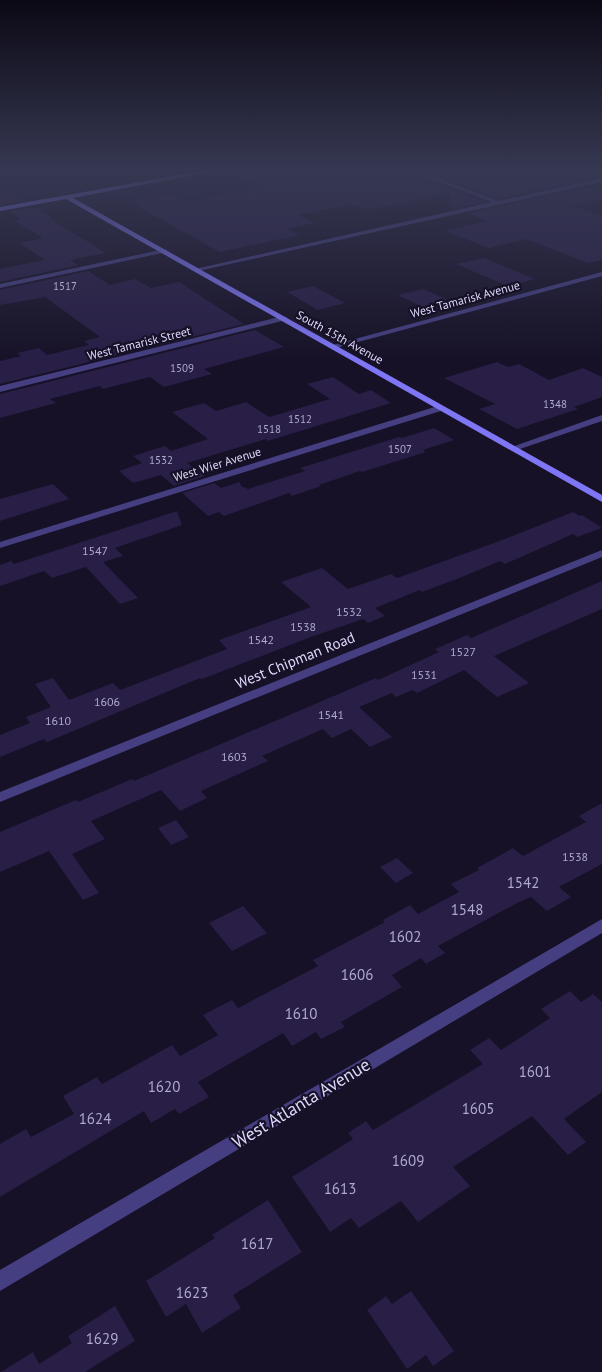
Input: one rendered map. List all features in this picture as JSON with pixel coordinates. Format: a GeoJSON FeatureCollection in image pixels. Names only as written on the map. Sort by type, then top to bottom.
{"type":"FeatureCollection","features":[{"type":"Feature","properties":{"kind":"street","name":"South 15th Avenue"},"geometry":{"type":"LineString","coordinates":[[134,234],[602,499]]}},
{"type":"Feature","properties":{"kind":"street"},"geometry":{"type":"LineString","coordinates":[[198,269],[358,234]]}},
{"type":"Feature","properties":{"kind":"street"},"geometry":{"type":"LineString","coordinates":[[0,286],[165,251]]}},
{"type":"Feature","properties":{"kind":"street","name":"West Tamarisk Avenue"},"geometry":{"type":"LineString","coordinates":[[333,346],[602,274]]}},
{"type":"Feature","properties":{"kind":"street","name":"West Tamarisk Street"},"geometry":{"type":"LineString","coordinates":[[0,389],[283,318]]}},
{"type":"Feature","properties":{"kind":"street","name":"West Wier Avenue"},"geometry":{"type":"LineString","coordinates":[[0,544],[441,408]]}},
{"type":"Feature","properties":{"kind":"street"},"geometry":{"type":"LineString","coordinates":[[514,448],[602,418]]}},
{"type":"Feature","properties":{"kind":"street","name":"West Chipman Road"},"geometry":{"type":"LineString","coordinates":[[0,797],[602,553]]}},
{"type":"Feature","properties":{"kind":"street","name":"West Atlanta Avenue"},"geometry":{"type":"LineString","coordinates":[[0,1281],[602,925]]}},
{"type":"Feature","properties":{"kind":"building"},"geometry":{"type":"Polygon","coordinates":[[[36,234],[75,234],[106,253],[70,260],[78,265],[0,282],[0,269],[45,260],[19,243],[43,238],[36,234]]]}},
{"type":"Feature","properties":{"kind":"building"},"geometry":{"type":"Polygon","coordinates":[[[187,234],[300,235],[220,252],[187,234]]]}},
{"type":"Feature","properties":{"kind":"building"},"geometry":{"type":"Polygon","coordinates":[[[453,234],[602,234],[602,260],[588,263],[526,239],[489,248],[453,234]]]}},
{"type":"Feature","properties":{"kind":"building"},"geometry":{"type":"Polygon","coordinates":[[[484,258],[535,279],[508,286],[456,264],[484,258]]]}},
{"type":"Feature","properties":{"kind":"building"},"geometry":{"type":"Polygon","coordinates":[[[88,271],[110,285],[135,279],[151,288],[179,282],[244,324],[0,384],[0,361],[21,356],[17,353],[39,348],[47,355],[89,345],[84,341],[100,337],[45,297],[0,305],[0,290],[88,271]]]}},
{"type":"Feature","properties":{"kind":"building"},"geometry":{"type":"Polygon","coordinates":[[[313,286],[345,303],[318,310],[287,292],[313,286]]]}},
{"type":"Feature","properties":{"kind":"building"},"geometry":{"type":"Polygon","coordinates":[[[423,289],[448,300],[423,307],[398,295],[423,289]]]}},
{"type":"Feature","properties":{"kind":"building"},"geometry":{"type":"Polygon","coordinates":[[[255,330],[284,347],[204,369],[212,374],[164,387],[150,377],[103,389],[100,386],[50,399],[56,403],[0,418],[0,394],[255,330]]]}},
{"type":"Feature","properties":{"kind":"building"},"geometry":{"type":"Polygon","coordinates":[[[497,362],[508,367],[519,364],[549,380],[583,368],[602,377],[602,397],[574,407],[578,409],[517,429],[479,409],[495,404],[444,378],[497,362]]]}},
{"type":"Feature","properties":{"kind":"building"},"geometry":{"type":"Polygon","coordinates":[[[333,377],[359,394],[371,390],[391,403],[268,441],[266,439],[187,463],[205,476],[174,486],[161,475],[133,483],[119,471],[142,463],[133,456],[165,446],[171,451],[208,439],[172,412],[204,403],[216,411],[246,402],[269,417],[330,399],[307,384],[333,377]]]}},
{"type":"Feature","properties":{"kind":"building"},"geometry":{"type":"Polygon","coordinates":[[[434,428],[454,440],[423,450],[426,452],[362,472],[360,471],[292,496],[289,493],[224,516],[219,512],[208,516],[182,493],[214,483],[221,488],[240,482],[241,486],[248,489],[305,471],[300,468],[434,428]]]}},
{"type":"Feature","properties":{"kind":"building"},"geometry":{"type":"Polygon","coordinates":[[[53,484],[69,499],[0,521],[0,499],[53,484]]]}},
{"type":"Feature","properties":{"kind":"building"},"geometry":{"type":"Polygon","coordinates":[[[177,511],[182,525],[115,548],[123,556],[103,562],[138,598],[120,604],[86,567],[52,578],[44,571],[0,586],[0,565],[11,561],[14,564],[177,511]]]}},
{"type":"Feature","properties":{"kind":"building"},"geometry":{"type":"Polygon","coordinates":[[[573,512],[580,516],[582,515],[602,528],[577,537],[573,534],[505,564],[500,561],[422,592],[420,590],[375,608],[385,616],[368,623],[363,619],[311,637],[202,679],[200,678],[47,742],[44,739],[0,757],[0,735],[30,723],[26,717],[51,707],[35,684],[53,678],[69,700],[113,683],[120,690],[227,649],[219,640],[311,607],[281,582],[322,568],[348,589],[391,574],[397,578],[573,512]]]}},
{"type":"Feature","properties":{"kind":"building"},"geometry":{"type":"Polygon","coordinates":[[[602,581],[602,609],[494,656],[529,683],[497,697],[464,670],[417,693],[413,690],[396,697],[392,693],[359,707],[392,737],[370,747],[351,729],[332,738],[323,729],[262,756],[268,761],[201,791],[207,798],[180,811],[161,790],[91,821],[105,839],[72,854],[99,893],[83,900],[49,851],[0,872],[0,832],[76,800],[78,802],[132,779],[134,781],[376,678],[378,680],[439,652],[435,649],[467,635],[471,638],[602,581]]]}},
{"type":"Feature","properties":{"kind":"building"},"geometry":{"type":"Polygon","coordinates":[[[602,803],[602,864],[559,887],[571,897],[547,911],[531,897],[517,903],[438,946],[445,953],[426,964],[421,958],[392,975],[402,987],[341,1022],[345,1027],[321,1039],[316,1032],[292,1046],[283,1033],[198,1082],[209,1097],[179,1114],[175,1109],[151,1123],[144,1111],[0,1197],[0,1144],[26,1129],[31,1137],[74,1114],[63,1096],[97,1077],[102,1084],[172,1045],[180,1056],[218,1035],[203,1015],[232,1000],[238,1008],[318,966],[313,960],[385,922],[383,920],[410,905],[418,914],[459,892],[451,884],[479,870],[477,868],[513,848],[523,856],[586,822],[579,816],[602,803]]]}},
{"type":"Feature","properties":{"kind":"building"},"geometry":{"type":"Polygon","coordinates":[[[176,820],[189,837],[171,845],[158,828],[176,820]]]}},
{"type":"Feature","properties":{"kind":"building"},"geometry":{"type":"Polygon","coordinates":[[[397,858],[413,873],[396,883],[380,867],[397,858]]]}},
{"type":"Feature","properties":{"kind":"building"},"geometry":{"type":"Polygon","coordinates":[[[243,906],[267,933],[232,951],[209,923],[243,906]]]}},
{"type":"Feature","properties":{"kind":"building"},"geometry":{"type":"Polygon","coordinates":[[[570,991],[581,1002],[593,994],[602,1002],[602,1092],[564,1119],[586,1142],[568,1155],[532,1116],[453,1167],[470,1186],[418,1222],[401,1201],[359,1228],[351,1218],[330,1232],[292,1177],[353,1139],[348,1133],[366,1121],[373,1130],[483,1064],[470,1050],[489,1038],[501,1050],[550,1018],[541,1009],[570,991]]]}},
{"type":"Feature","properties":{"kind":"building"},"geometry":{"type":"Polygon","coordinates":[[[268,1200],[302,1252],[233,1295],[241,1308],[202,1333],[186,1304],[166,1317],[146,1281],[215,1238],[212,1235],[268,1200]]]}},
{"type":"Feature","properties":{"kind":"building"},"geometry":{"type":"Polygon","coordinates":[[[411,1291],[454,1351],[433,1366],[426,1355],[407,1369],[367,1310],[386,1296],[392,1304],[411,1291]]]}},
{"type":"Feature","properties":{"kind":"building"},"geometry":{"type":"Polygon","coordinates":[[[115,1306],[135,1341],[85,1372],[1,1372],[33,1352],[39,1364],[72,1343],[68,1336],[115,1306]]]}}]}
